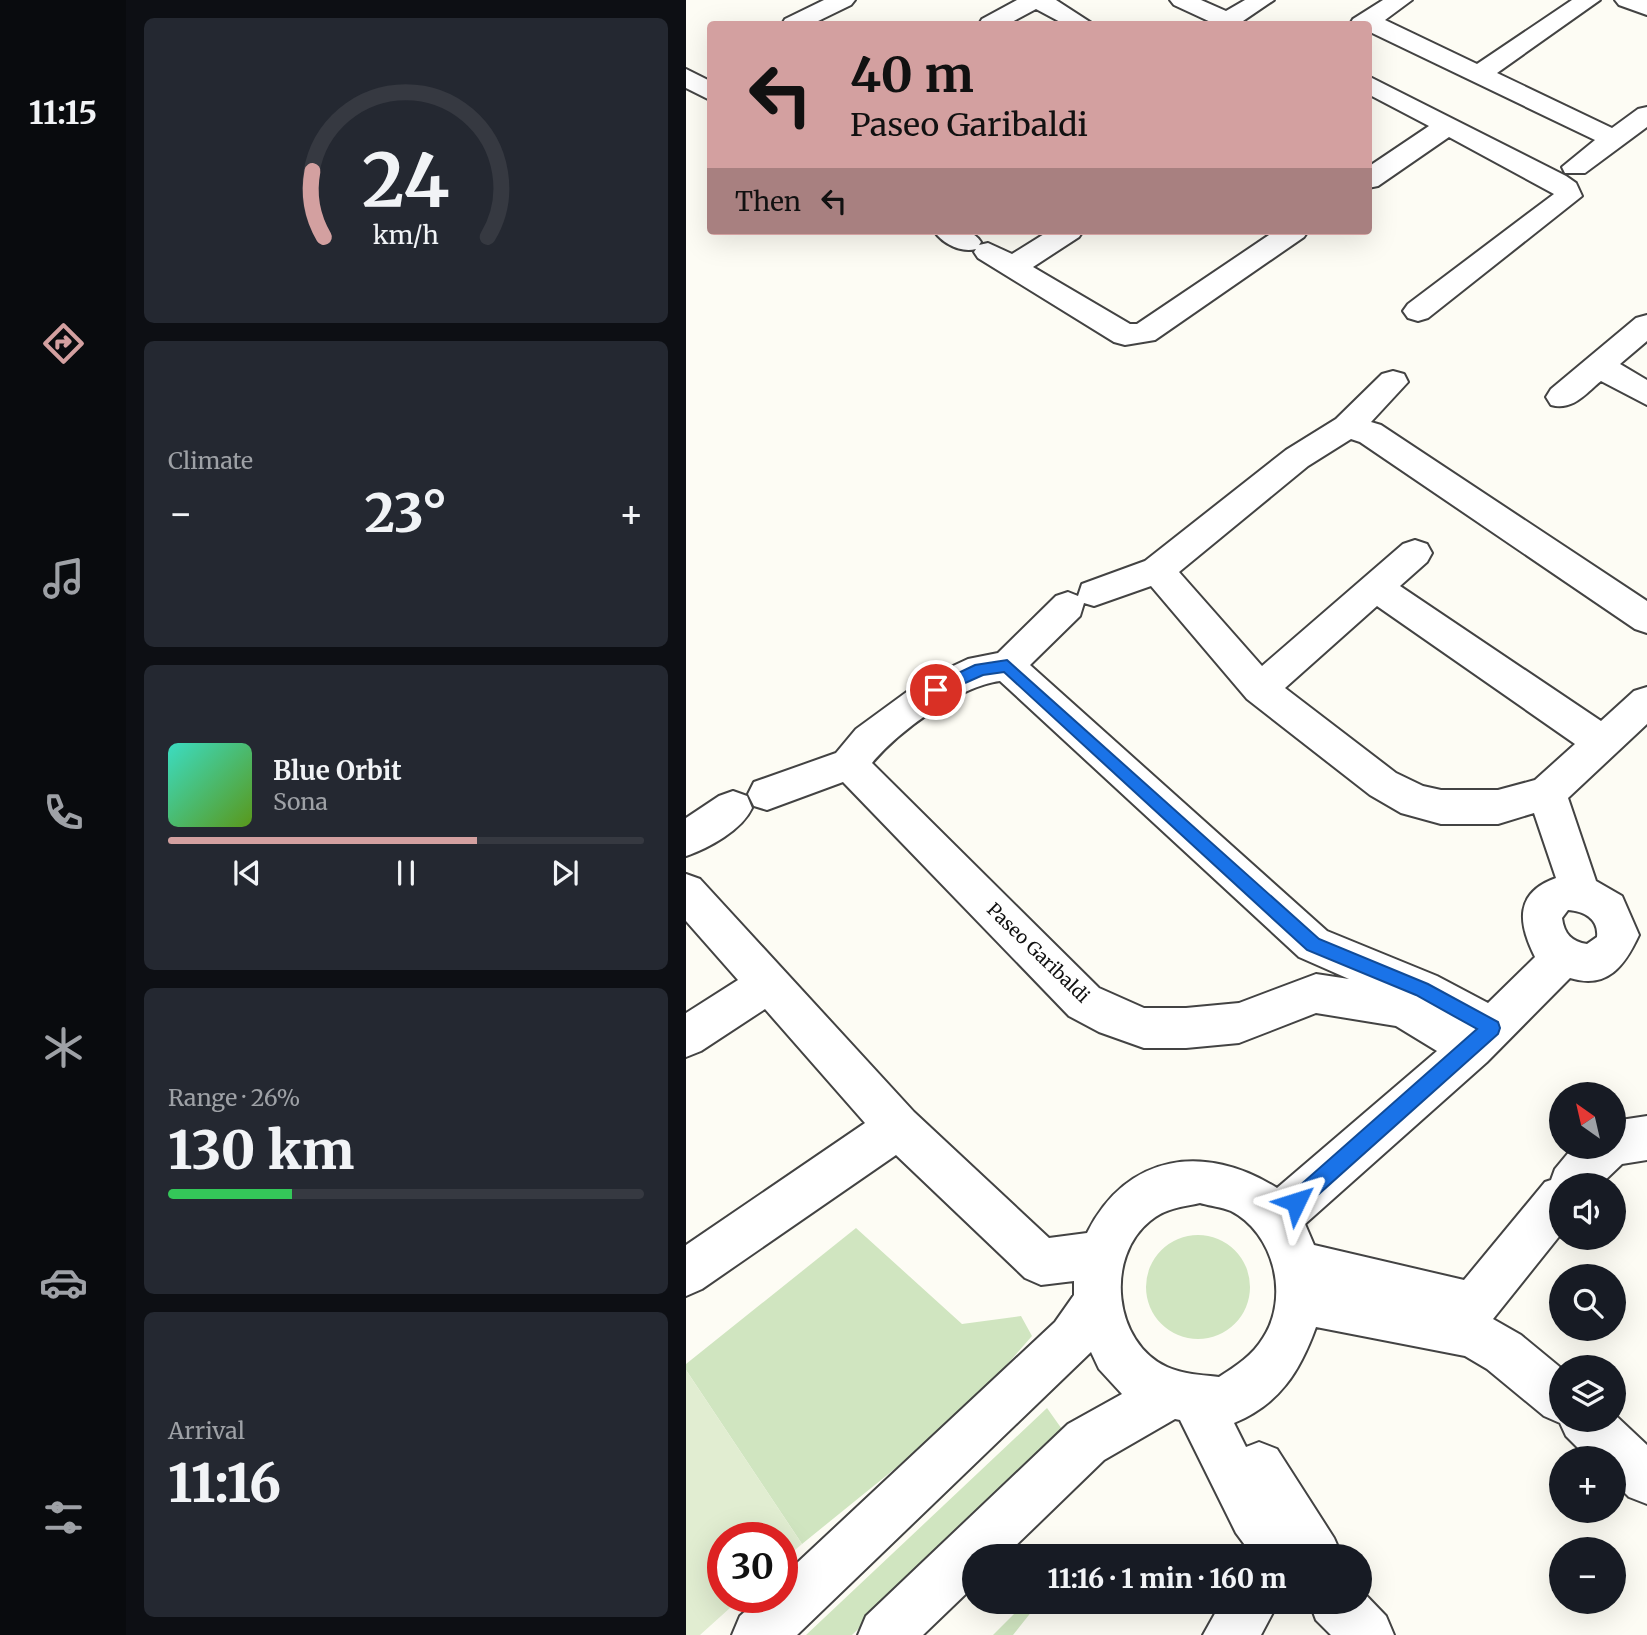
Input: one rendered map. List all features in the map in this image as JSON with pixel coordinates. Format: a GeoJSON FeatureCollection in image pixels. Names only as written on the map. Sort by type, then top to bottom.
{"type":"FeatureCollection","features":[{"type":"Feature","properties":{"kind":"street"},"geometry":{"type":"LineString","coordinates":[[800,21],[843,0]]}},
{"type":"Feature","properties":{"kind":"street"},"geometry":{"type":"LineString","coordinates":[[996,21],[1037,0],[1076,21]]}},
{"type":"Feature","properties":{"kind":"street"},"geometry":{"type":"LineString","coordinates":[[1182,0],[1241,14]]}},
{"type":"Feature","properties":{"kind":"street"},"geometry":{"type":"LineString","coordinates":[[1367,21],[1400,0]]}},
{"type":"Feature","properties":{"kind":"street"},"geometry":{"type":"LineString","coordinates":[[1479,74],[1588,0]]}},
{"type":"Feature","properties":{"kind":"street"},"geometry":{"type":"LineString","coordinates":[[1627,0],[1647,8]]}},
{"type":"Feature","properties":{"kind":"street"},"geometry":{"type":"LineString","coordinates":[[1372,27],[1614,139]]}},
{"type":"Feature","properties":{"kind":"street"},"geometry":{"type":"LineString","coordinates":[[695,74],[707,88]]}},
{"type":"Feature","properties":{"kind":"street"},"geometry":{"type":"LineString","coordinates":[[1372,86],[1556,181],[1566,189],[1568,196],[1418,311]]}},
{"type":"Feature","properties":{"kind":"street"},"geometry":{"type":"LineString","coordinates":[[1575,167],[1647,115]]}},
{"type":"Feature","properties":{"kind":"street"},"geometry":{"type":"LineString","coordinates":[[1372,177],[1449,125]]}},
{"type":"Feature","properties":{"kind":"street"},"geometry":{"type":"LineString","coordinates":[[979,248],[1048,235]]}},
{"type":"Feature","properties":{"kind":"street"},"geometry":{"type":"LineString","coordinates":[[979,248],[1125,335],[1134,336],[1143,333],[1288,235]]}},
{"type":"Feature","properties":{"kind":"street"},"geometry":{"type":"LineString","coordinates":[[1562,397],[1647,325]]}},
{"type":"Feature","properties":{"kind":"street"},"geometry":{"type":"LineString","coordinates":[[1599,366],[1647,394]]}},
{"type":"Feature","properties":{"kind":"street"},"geometry":{"type":"LineString","coordinates":[[686,839],[750,801],[849,764],[869,740],[936,690],[981,669],[1007,666],[1081,600],[1157,570],[1297,458],[1347,427],[1393,382]]}},
{"type":"Feature","properties":{"kind":"street"},"geometry":{"type":"LineString","coordinates":[[1347,427],[1370,433],[1647,619]]}},
{"type":"Feature","properties":{"kind":"street"},"geometry":{"type":"LineString","coordinates":[[1260,689],[1415,553]]}},
{"type":"Feature","properties":{"kind":"street"},"geometry":{"type":"LineString","coordinates":[[1157,570],[1260,689],[1383,784],[1415,801],[1441,807],[1469,808],[1498,807],[1534,797],[1603,743],[1647,702]]}},
{"type":"Feature","properties":{"kind":"street"},"geometry":{"type":"LineString","coordinates":[[1375,587],[1603,743]]}},
{"type":"Feature","properties":{"kind":"street"},"geometry":{"type":"LineString","coordinates":[[1007,666],[1313,944],[1422,990],[1482,1038]]}},
{"type":"Feature","properties":{"kind":"street","name":"Paseo Garibaldi"},"geometry":{"type":"LineString","coordinates":[[849,764],[1084,1002],[1114,1018],[1144,1028],[1186,1028],[1238,1023],[1316,993]]}},
{"type":"Feature","properties":{"kind":"street"},"geometry":{"type":"LineString","coordinates":[[1534,797],[1545,855],[1567,894]]}},
{"type":"Feature","properties":{"kind":"street"},"geometry":{"type":"LineString","coordinates":[[686,892],[898,1127],[1041,1262],[1101,1254]]}},
{"type":"Feature","properties":{"kind":"street"},"geometry":{"type":"LineString","coordinates":[[1567,894],[1593,897],[1633,934],[1600,960],[1576,962],[1563,957],[1552,948],[1540,925],[1541,914],[1567,894]]}},
{"type":"Feature","properties":{"kind":"street"},"geometry":{"type":"LineString","coordinates":[[1313,944],[1316,993],[1403,1007],[1482,1038]]}},
{"type":"Feature","properties":{"kind":"street"},"geometry":{"type":"LineString","coordinates":[[1276,1219],[1482,1038],[1563,957]]}},
{"type":"Feature","properties":{"kind":"street"},"geometry":{"type":"LineString","coordinates":[[686,1037],[768,984]]}},
{"type":"Feature","properties":{"kind":"street"},"geometry":{"type":"LineString","coordinates":[[686,1273],[898,1127]]}},
{"type":"Feature","properties":{"kind":"street"},"geometry":{"type":"LineString","coordinates":[[1626,1141],[1647,1138]]}},
{"type":"Feature","properties":{"kind":"street"},"geometry":{"type":"LineString","coordinates":[[1582,1173],[1593,1159]]}},
{"type":"Feature","properties":{"kind":"street"},"geometry":{"type":"LineString","coordinates":[[885,1635],[1086,1442],[1197,1398],[1260,1377],[1284,1351],[1299,1282],[1290,1240],[1276,1219],[1242,1192],[1200,1181],[1158,1190],[1123,1215],[1101,1254],[1096,1279],[1096,1305],[1109,1343],[1135,1375],[1197,1398],[1276,1500],[1292,1544]]}},
{"type":"Feature","properties":{"kind":"street"},"geometry":{"type":"LineString","coordinates":[[1472,1320],[1549,1214]]}},
{"type":"Feature","properties":{"kind":"street"},"geometry":{"type":"LineString","coordinates":[[1299,1282],[1472,1320],[1504,1352],[1549,1389]]}},
{"type":"Feature","properties":{"kind":"street"},"geometry":{"type":"LineString","coordinates":[[759,1635],[1072,1339],[1096,1305]]}},
{"type":"Feature","properties":{"kind":"street"},"geometry":{"type":"LineString","coordinates":[[1597,1432],[1647,1479]]}},
{"type":"Feature","properties":{"kind":"street"},"geometry":{"type":"LineString","coordinates":[[1230,1635],[1244,1614]]}},
{"type":"Feature","properties":{"kind":"green space"},"geometry":{"type":"Polygon","coordinates":[[[856,1228],[962,1324],[1021,1316],[1032,1336],[980,1395],[934,1437],[802,1544],[798,1538],[798,1522],[787,1522],[686,1370],[686,1364],[856,1228]]]}},
{"type":"Feature","properties":{"kind":"green space"},"geometry":{"type":"Polygon","coordinates":[[[1198,1235],[1218,1239],[1235,1250],[1246,1267],[1250,1287],[1246,1307],[1235,1324],[1218,1335],[1198,1339],[1178,1335],[1161,1324],[1150,1307],[1146,1287],[1150,1267],[1161,1250],[1178,1239],[1198,1235]]]}},
{"type":"Feature","properties":{"kind":"green space"},"geometry":{"type":"Polygon","coordinates":[[[686,1370],[787,1522],[707,1522],[707,1613],[724,1613],[700,1635],[686,1635],[686,1370]]]}},
{"type":"Feature","properties":{"kind":"green space"},"geometry":{"type":"Polygon","coordinates":[[[1047,1408],[1064,1432],[852,1635],[806,1635],[1047,1408]]]}},
{"type":"Feature","properties":{"kind":"green space"},"geometry":{"type":"Polygon","coordinates":[[[1014,1614],[1030,1614],[1013,1635],[993,1635],[1014,1614]]]}},
{"type":"Feature","properties":{"kind":"route"},"geometry":{"type":"LineString","coordinates":[[936,690],[981,669],[1007,666],[1313,944],[1422,990],[1492,1028],[1296,1202]]}}]}
